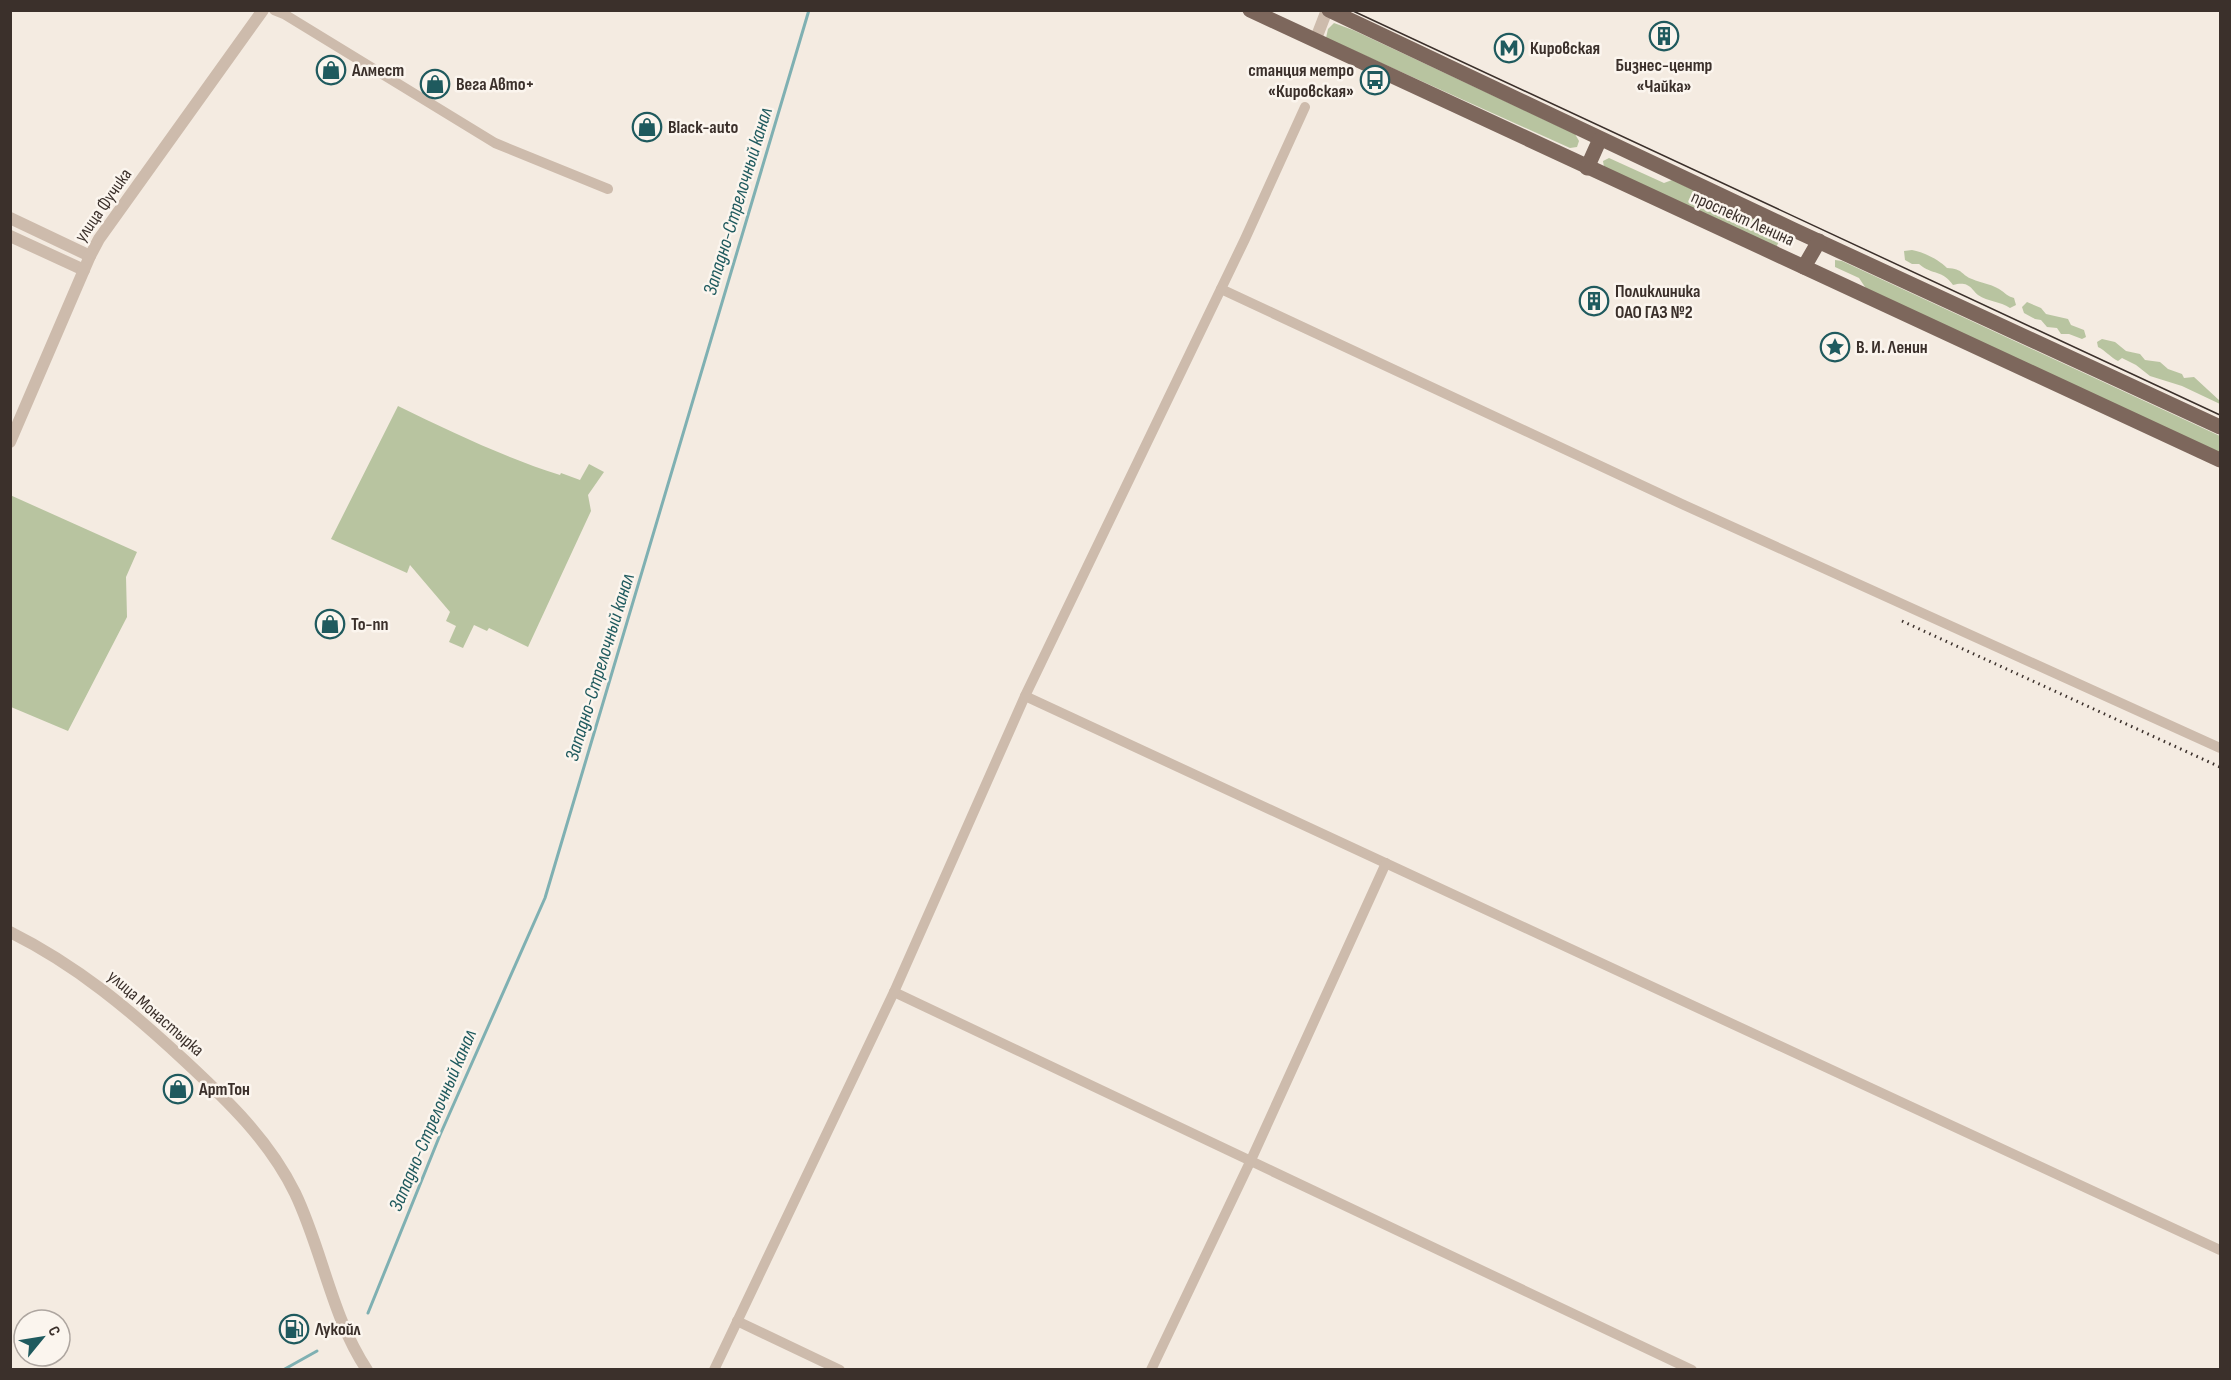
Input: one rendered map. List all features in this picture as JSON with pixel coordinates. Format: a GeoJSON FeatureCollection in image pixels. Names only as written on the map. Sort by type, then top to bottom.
{"type":"FeatureCollection","features":[{"type":"Feature","properties":{"kind":"main road","name":"проспект Ленина"},"geometry":{"type":"LineString","coordinates":[[1250,10],[2220,460]]}},
{"type":"Feature","properties":{"kind":"main road","name":"проспект Ленина"},"geometry":{"type":"LineString","coordinates":[[1328,10],[2220,427]]}},
{"type":"Feature","properties":{"kind":"main road"},"geometry":{"type":"LineString","coordinates":[[1587,168],[1600,139]]}},
{"type":"Feature","properties":{"kind":"main road"},"geometry":{"type":"LineString","coordinates":[[1804,267],[1819,241]]}},
{"type":"Feature","properties":{"kind":"street","name":"улица Фучика"},"geometry":{"type":"LineString","coordinates":[[10,442],[99,239],[263,10]]}},
{"type":"Feature","properties":{"kind":"street"},"geometry":{"type":"LineString","coordinates":[[274,10],[495,143],[608,189]]}},
{"type":"Feature","properties":{"kind":"street"},"geometry":{"type":"LineString","coordinates":[[1315,41],[1328,10]]}},
{"type":"Feature","properties":{"kind":"street"},"geometry":{"type":"LineString","coordinates":[[714,1370],[894,992],[1025,696],[1221,289],[1305,107]]}},
{"type":"Feature","properties":{"kind":"street"},"geometry":{"type":"LineString","coordinates":[[10,218],[90,256]]}},
{"type":"Feature","properties":{"kind":"street"},"geometry":{"type":"LineString","coordinates":[[10,236],[84,270]]}},
{"type":"Feature","properties":{"kind":"street"},"geometry":{"type":"LineString","coordinates":[[1221,289],[1674,500],[2220,748]]}},
{"type":"Feature","properties":{"kind":"street"},"geometry":{"type":"LineString","coordinates":[[1025,696],[2220,1250]]}},
{"type":"Feature","properties":{"kind":"street"},"geometry":{"type":"LineString","coordinates":[[1151,1370],[1251,1160],[1386,863]]}},
{"type":"Feature","properties":{"kind":"street","name":"улица Монастырка"},"geometry":{"type":"LineString","coordinates":[[10,932],[61,960],[114,998],[222,1096],[257,1135],[295,1192],[344,1325],[367,1370]]}},
{"type":"Feature","properties":{"kind":"street"},"geometry":{"type":"LineString","coordinates":[[894,992],[1692,1370]]}},
{"type":"Feature","properties":{"kind":"street"},"geometry":{"type":"LineString","coordinates":[[737,1321],[840,1370]]}},
{"type":"Feature","properties":{"kind":"green space"},"geometry":{"type":"Polygon","coordinates":[[[1334,23],[1575,134],[1579,141],[1577,147],[1570,148],[1326,38],[1328,29],[1334,23]]]}},
{"type":"Feature","properties":{"kind":"green space"},"geometry":{"type":"Polygon","coordinates":[[[1609,158],[1664,183],[1672,180],[1783,232],[1776,248],[1604,167],[1603,161],[1609,158]]]}},
{"type":"Feature","properties":{"kind":"green space"},"geometry":{"type":"Polygon","coordinates":[[[1912,250],[1931,257],[1947,268],[1957,270],[1968,277],[1999,289],[2014,298],[2016,305],[2010,308],[1986,299],[1967,285],[1953,285],[1941,274],[1919,264],[1912,264],[1905,260],[1904,251],[1912,250]]]}},
{"type":"Feature","properties":{"kind":"green space"},"geometry":{"type":"Polygon","coordinates":[[[1835,260],[1842,261],[2220,436],[2220,456],[1867,290],[1859,278],[1835,267],[1835,260]]]}},
{"type":"Feature","properties":{"kind":"green space"},"geometry":{"type":"Polygon","coordinates":[[[2027,302],[2041,308],[2046,314],[2068,319],[2071,325],[2084,330],[2086,337],[2082,339],[2069,334],[2061,334],[2057,328],[2047,327],[2041,320],[2024,313],[2022,307],[2027,302]]]}},
{"type":"Feature","properties":{"kind":"green space"},"geometry":{"type":"Polygon","coordinates":[[[2102,339],[2115,342],[2126,351],[2140,354],[2145,360],[2160,362],[2168,369],[2182,374],[2184,378],[2194,377],[2220,401],[2220,404],[2182,386],[2150,376],[2122,358],[2118,361],[2098,347],[2097,342],[2102,339]]]}},
{"type":"Feature","properties":{"kind":"green space"},"geometry":{"type":"Polygon","coordinates":[[[398,406],[478,444],[560,475],[561,473],[580,480],[589,464],[604,472],[588,495],[591,511],[528,647],[489,628],[487,631],[474,625],[463,648],[449,642],[456,626],[446,621],[450,612],[410,565],[407,573],[331,539],[398,406]]]}},
{"type":"Feature","properties":{"kind":"green space"},"geometry":{"type":"Polygon","coordinates":[[[10,495],[137,552],[126,577],[127,617],[68,731],[11,707],[10,495]]]}},
{"type":"Feature","properties":{"kind":"waterway","name":"Западно-Стрелочный канал"},"geometry":{"type":"LineString","coordinates":[[368,1313],[440,1135],[545,898],[809,10]]}},
{"type":"Feature","properties":{"kind":"waterway","name":"Западно-Стрелочный канал"},"geometry":{"type":"LineString","coordinates":[[283,1370],[317,1351]]}},
{"type":"Feature","properties":{"kind":"tram line"},"geometry":{"type":"LineString","coordinates":[[1351,10],[2220,415]]}},
{"type":"Feature","properties":{"kind":"railway"},"geometry":{"type":"LineString","coordinates":[[1902,621],[2220,767]]}},
{"type":"Feature","properties":{"kind":"place","name":"Бизнес-центр «Чайка»"},"geometry":{"type":"Point","coordinates":[1664,36]}},
{"type":"Feature","properties":{"kind":"place","name":"Кировская"},"geometry":{"type":"Point","coordinates":[1509,48]}},
{"type":"Feature","properties":{"kind":"place","name":"Алмест"},"geometry":{"type":"Point","coordinates":[331,70]}},
{"type":"Feature","properties":{"kind":"place","name":"станция метро «Кировская»"},"geometry":{"type":"Point","coordinates":[1375,80]}},
{"type":"Feature","properties":{"kind":"place","name":"Вега Авто+"},"geometry":{"type":"Point","coordinates":[435,84]}},
{"type":"Feature","properties":{"kind":"place","name":"Black-auto"},"geometry":{"type":"Point","coordinates":[647,127]}},
{"type":"Feature","properties":{"kind":"place","name":"Поликлиника ОАО ГАЗ №2"},"geometry":{"type":"Point","coordinates":[1594,301]}},
{"type":"Feature","properties":{"kind":"place","name":"В. И. Ленин"},"geometry":{"type":"Point","coordinates":[1835,347]}},
{"type":"Feature","properties":{"kind":"place","name":"To-nn"},"geometry":{"type":"Point","coordinates":[330,624]}},
{"type":"Feature","properties":{"kind":"place","name":"АртТон"},"geometry":{"type":"Point","coordinates":[178,1089]}},
{"type":"Feature","properties":{"kind":"place","name":"Лукойл"},"geometry":{"type":"Point","coordinates":[294,1329]}}]}
